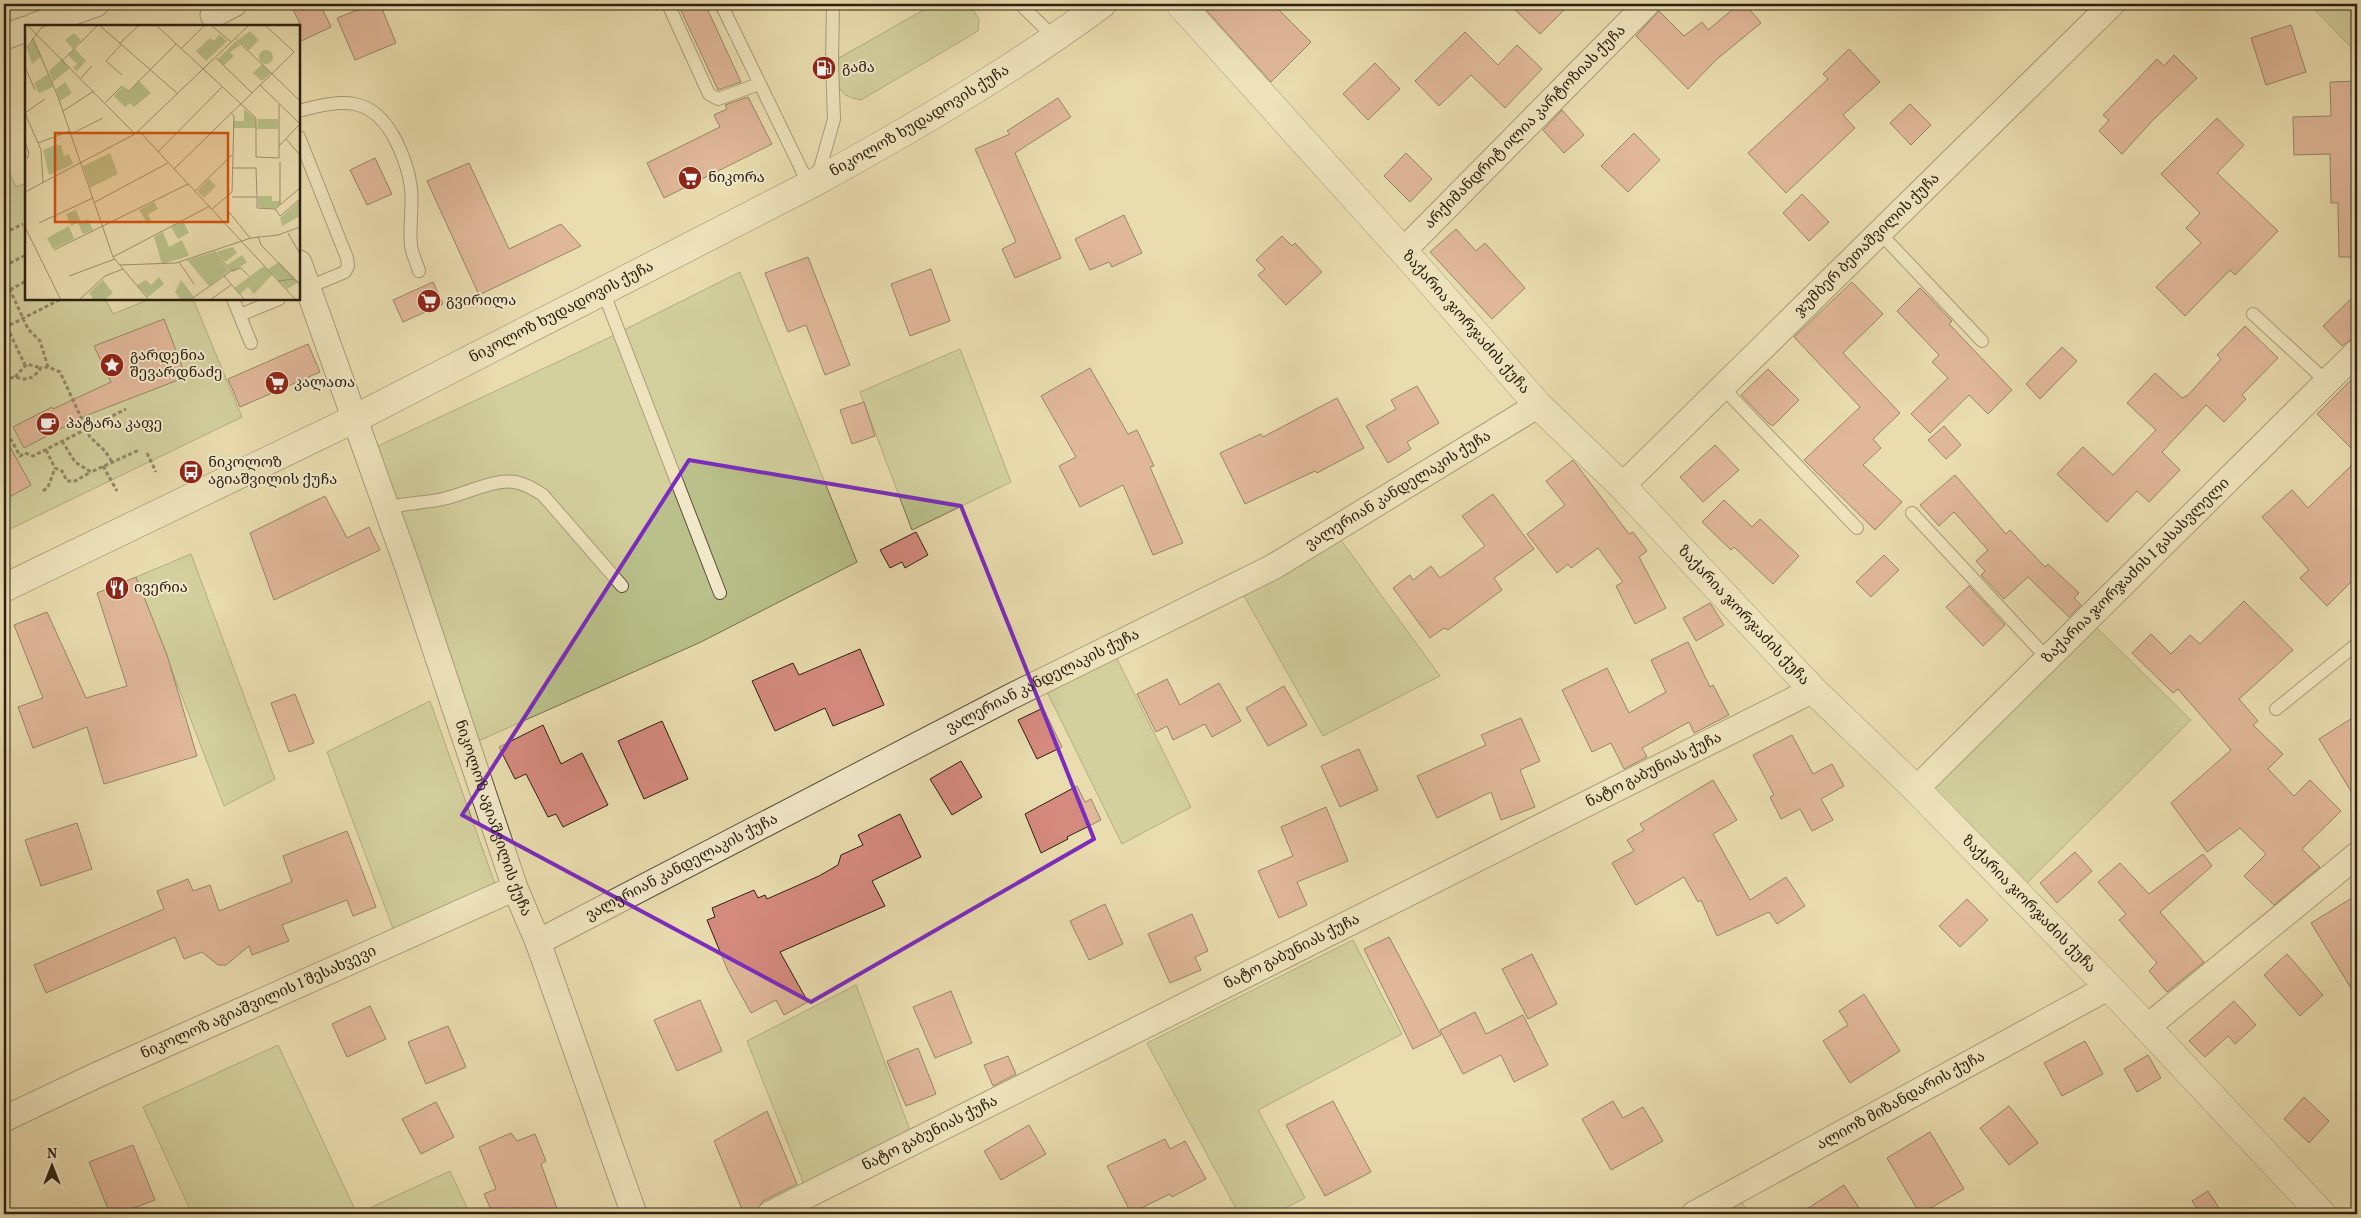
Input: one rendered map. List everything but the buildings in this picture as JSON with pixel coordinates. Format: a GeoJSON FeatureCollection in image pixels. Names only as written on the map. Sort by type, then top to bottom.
{"type":"FeatureCollection","features":[{"type":"Feature","properties":{"kind":"street"},"geometry":{"type":"LineString","coordinates":[[37,25],[96,4]]}},
{"type":"Feature","properties":{"kind":"street","name":"ზაქარია ჯორჯაძის ქუჩა"},"geometry":{"type":"LineString","coordinates":[[1180,4],[1403,251],[1538,405],[1622,486],[1813,690],[1916,790],[2110,987],[2146,1028],[2322,1214]]}},
{"type":"Feature","properties":{"kind":"street","name":"არქიმანდრიტ ილია კარტოზიას ქუჩა"},"geometry":{"type":"LineString","coordinates":[[1403,251],[1647,4]]}},
{"type":"Feature","properties":{"kind":"street","name":"ჯუმბერ ბეთაშვილის ქუჩა"},"geometry":{"type":"LineString","coordinates":[[1622,486],[2112,4]]}},
{"type":"Feature","properties":{"kind":"street","name":"ნიკოლოზ ხუდადოვის ქუჩა"},"geometry":{"type":"LineString","coordinates":[[4,588],[354,419],[813,183],[892,140],[1054,38],[1092,7]]}},
{"type":"Feature","properties":{"kind":"street"},"geometry":{"type":"LineString","coordinates":[[4,37],[25,29]]}},
{"type":"Feature","properties":{"kind":"street","name":"ნიკოლოზ აგიაშვილის ქუჩა"},"geometry":{"type":"LineString","coordinates":[[300,270],[303,289],[354,419],[408,568],[515,888],[538,942],[634,1214]]}},
{"type":"Feature","properties":{"kind":"street","name":"ზაქარია ჯორჯაძის I გასასვლელი"},"geometry":{"type":"LineString","coordinates":[[1916,790],[2357,352]]}},
{"type":"Feature","properties":{"kind":"street","name":"ვალერიან კანდელაკის ქუჩა"},"geometry":{"type":"LineString","coordinates":[[538,942],[1008,698],[1273,567],[1538,405]]}},
{"type":"Feature","properties":{"kind":"street","name":"ნატო გაბუნიას ქუჩა"},"geometry":{"type":"LineString","coordinates":[[770,1214],[1813,690]]}},
{"type":"Feature","properties":{"kind":"street"},"geometry":{"type":"LineString","coordinates":[[2146,1028],[2357,855]]}},
{"type":"Feature","properties":{"kind":"street","name":"ნიკოლოზ აგიაშვილის I შესახვევი"},"geometry":{"type":"LineString","coordinates":[[4,1119],[106,1071],[515,888]]}},
{"type":"Feature","properties":{"kind":"street","name":"ალიოზ მიზანდარის ქუჩა"},"geometry":{"type":"LineString","coordinates":[[1694,1214],[2110,987]]}},
{"type":"Feature","properties":{"kind":"lane"},"geometry":{"type":"LineString","coordinates":[[668,4],[709,94],[718,99],[759,84]]}},
{"type":"Feature","properties":{"kind":"lane"},"geometry":{"type":"LineString","coordinates":[[721,4],[759,84],[813,183]]}},
{"type":"Feature","properties":{"kind":"lane"},"geometry":{"type":"LineString","coordinates":[[813,183],[834,119],[832,64],[833,4]]}},
{"type":"Feature","properties":{"kind":"lane"},"geometry":{"type":"LineString","coordinates":[[1020,4],[1054,38]]}},
{"type":"Feature","properties":{"kind":"lane"},"geometry":{"type":"LineString","coordinates":[[300,111],[320,105],[353,103],[373,110],[386,122],[404,157],[411,188],[411,247],[419,271]]}},
{"type":"Feature","properties":{"kind":"lane"},"geometry":{"type":"LineString","coordinates":[[300,140],[347,258],[348,266],[345,272],[303,289]]}},
{"type":"Feature","properties":{"kind":"lane"},"geometry":{"type":"LineString","coordinates":[[1879,232],[1982,341]]}},
{"type":"Feature","properties":{"kind":"lane"},"geometry":{"type":"LineString","coordinates":[[603,291],[720,593]]}},
{"type":"Feature","properties":{"kind":"lane"},"geometry":{"type":"LineString","coordinates":[[233,300],[251,343]]}},
{"type":"Feature","properties":{"kind":"lane"},"geometry":{"type":"LineString","coordinates":[[240,315],[277,300]]}},
{"type":"Feature","properties":{"kind":"lane"},"geometry":{"type":"LineString","coordinates":[[2252,314],[2327,382]]}},
{"type":"Feature","properties":{"kind":"lane"},"geometry":{"type":"LineString","coordinates":[[1722,387],[1857,528]]}},
{"type":"Feature","properties":{"kind":"lane"},"geometry":{"type":"LineString","coordinates":[[386,508],[405,503],[446,498],[497,483],[514,482],[528,486],[543,495],[622,586]]}},
{"type":"Feature","properties":{"kind":"lane"},"geometry":{"type":"LineString","coordinates":[[1912,513],[2048,659]]}},
{"type":"Feature","properties":{"kind":"lane"},"geometry":{"type":"LineString","coordinates":[[2276,709],[2357,644]]}},
{"type":"Feature","properties":{"kind":"path"},"geometry":{"type":"LineString","coordinates":[[4,212],[10,208]]}},
{"type":"Feature","properties":{"kind":"path"},"geometry":{"type":"LineString","coordinates":[[4,233],[23,224]]}},
{"type":"Feature","properties":{"kind":"path"},"geometry":{"type":"LineString","coordinates":[[4,266],[25,256]]}},
{"type":"Feature","properties":{"kind":"path"},"geometry":{"type":"LineString","coordinates":[[4,277],[28,329],[40,342],[48,367]]}},
{"type":"Feature","properties":{"kind":"path"},"geometry":{"type":"LineString","coordinates":[[10,290],[25,282]]}},
{"type":"Feature","properties":{"kind":"path"},"geometry":{"type":"LineString","coordinates":[[25,365],[5,328],[60,300]]}},
{"type":"Feature","properties":{"kind":"path"},"geometry":{"type":"LineString","coordinates":[[25,365],[41,368],[48,367],[60,372],[86,429],[112,462]]}},
{"type":"Feature","properties":{"kind":"path"},"geometry":{"type":"LineString","coordinates":[[15,377],[25,365]]}},
{"type":"Feature","properties":{"kind":"path"},"geometry":{"type":"LineString","coordinates":[[4,390],[5,378],[15,377],[27,380],[35,377],[41,368]]}},
{"type":"Feature","properties":{"kind":"path"},"geometry":{"type":"LineString","coordinates":[[4,427],[20,456],[25,454],[33,456],[126,409]]}},
{"type":"Feature","properties":{"kind":"path"},"geometry":{"type":"LineString","coordinates":[[62,441],[75,462],[91,472]]}},
{"type":"Feature","properties":{"kind":"path"},"geometry":{"type":"LineString","coordinates":[[46,450],[55,468],[62,471],[67,481],[75,482],[91,472],[140,450]]}},
{"type":"Feature","properties":{"kind":"path"},"geometry":{"type":"LineString","coordinates":[[147,453],[156,472]]}},
{"type":"Feature","properties":{"kind":"path"},"geometry":{"type":"LineString","coordinates":[[104,466],[117,491]]}},
{"type":"Feature","properties":{"kind":"path"},"geometry":{"type":"LineString","coordinates":[[43,491],[48,487],[55,468]]}},
{"type":"Feature","properties":{"kind":"highlighted area"},"geometry":{"type":"Polygon","coordinates":[[[689,460],[961,506],[1094,839],[811,1002],[462,815],[689,460]]]}},
{"type":"Feature","properties":{"kind":"green space"},"geometry":{"type":"Polygon","coordinates":[[[934,4],[970,4],[979,20],[978,31],[861,100],[852,98],[841,91],[837,74],[839,58],[934,4]]]}},
{"type":"Feature","properties":{"kind":"green space"},"geometry":{"type":"Polygon","coordinates":[[[2309,4],[2357,4],[2357,53],[2309,4]]]}},
{"type":"Feature","properties":{"kind":"green space","name":"გარდენია შევარდნაძე"},"geometry":{"type":"Polygon","coordinates":[[[4,165],[6,165],[16,187],[25,183],[25,300],[106,300],[113,314],[148,300],[193,300],[242,417],[4,532],[4,165]]]}},
{"type":"Feature","properties":{"kind":"green space"},"geometry":{"type":"Polygon","coordinates":[[[740,272],[857,562],[701,642],[476,742],[376,447],[600,342],[740,272]]]}},
{"type":"Feature","properties":{"kind":"green space"},"geometry":{"type":"Polygon","coordinates":[[[960,349],[1011,482],[912,530],[860,392],[960,349]]]}},
{"type":"Feature","properties":{"kind":"green space"},"geometry":{"type":"Polygon","coordinates":[[[1341,540],[1440,676],[1323,736],[1244,596],[1341,540]]]}},
{"type":"Feature","properties":{"kind":"green space"},"geometry":{"type":"Polygon","coordinates":[[[191,554],[275,779],[224,806],[136,577],[191,554]]]}},
{"type":"Feature","properties":{"kind":"green space"},"geometry":{"type":"Polygon","coordinates":[[[2096,627],[2191,720],[2026,884],[1931,788],[2096,627]]]}},
{"type":"Feature","properties":{"kind":"green space"},"geometry":{"type":"Polygon","coordinates":[[[1116,657],[1191,807],[1122,844],[1047,692],[1116,657]]]}},
{"type":"Feature","properties":{"kind":"green space"},"geometry":{"type":"Polygon","coordinates":[[[430,701],[495,884],[395,934],[327,752],[430,701]]]}},
{"type":"Feature","properties":{"kind":"green space"},"geometry":{"type":"Polygon","coordinates":[[[1353,940],[1402,1034],[1258,1110],[1305,1198],[1274,1214],[1239,1214],[1147,1043],[1353,940]]]}},
{"type":"Feature","properties":{"kind":"green space"},"geometry":{"type":"Polygon","coordinates":[[[856,985],[911,1133],[805,1187],[747,1041],[856,985]]]}},
{"type":"Feature","properties":{"kind":"green space"},"geometry":{"type":"Polygon","coordinates":[[[278,1045],[357,1214],[192,1214],[143,1107],[278,1045]]]}},
{"type":"Feature","properties":{"kind":"green space"},"geometry":{"type":"Polygon","coordinates":[[[450,1171],[470,1214],[357,1214],[450,1171]]]}},
{"type":"Feature","properties":{"kind":"green space"},"geometry":{"type":"Polygon","coordinates":[[[1739,1198],[1749,1214],[1712,1214],[1739,1198]]]}},
{"type":"Feature","properties":{"kind":"place","name":"გამა"},"geometry":{"type":"Point","coordinates":[824,68]}},
{"type":"Feature","properties":{"kind":"place","name":"ნიკორა"},"geometry":{"type":"Point","coordinates":[690,178]}},
{"type":"Feature","properties":{"kind":"place","name":"გვირილა"},"geometry":{"type":"Point","coordinates":[429,301]}},
{"type":"Feature","properties":{"kind":"place","name":"გარდენია შევარდნაძე"},"geometry":{"type":"Point","coordinates":[112,365]}},
{"type":"Feature","properties":{"kind":"place","name":"კალათა"},"geometry":{"type":"Point","coordinates":[277,383]}},
{"type":"Feature","properties":{"kind":"place","name":"პატარა კაფე"},"geometry":{"type":"Point","coordinates":[48,424]}},
{"type":"Feature","properties":{"kind":"place","name":"ნიკოლოზ აგიაშვილის ქუჩა"},"geometry":{"type":"Point","coordinates":[191,472]}},
{"type":"Feature","properties":{"kind":"place","name":"ივერია"},"geometry":{"type":"Point","coordinates":[117,588]}}]}
